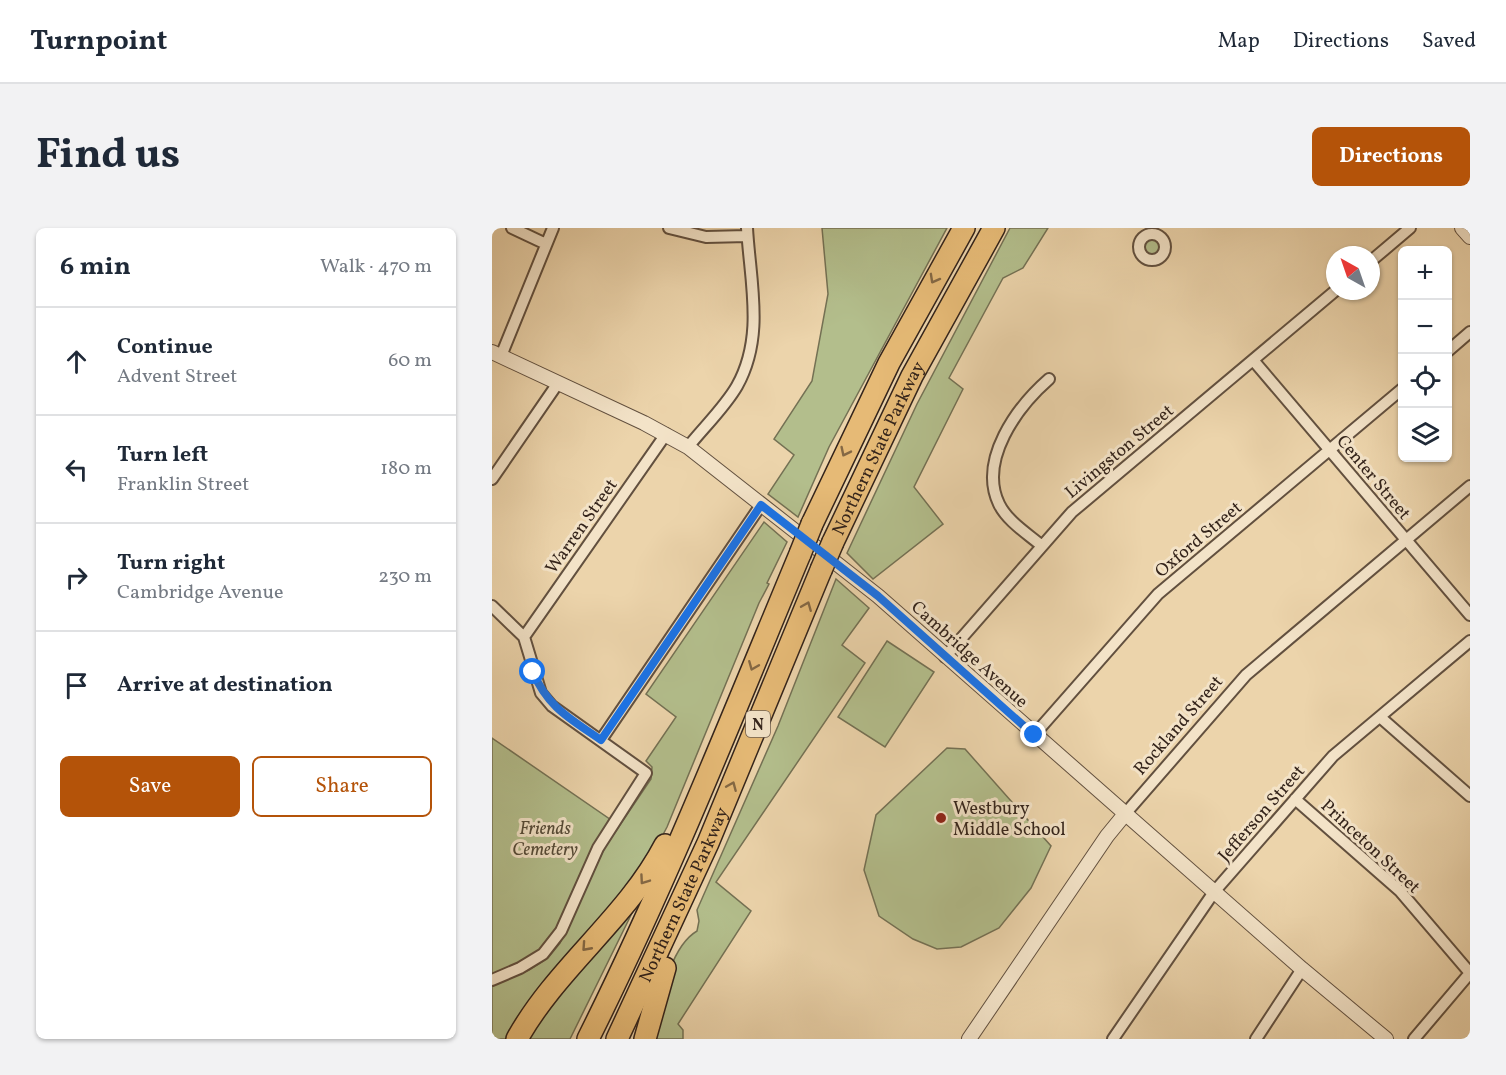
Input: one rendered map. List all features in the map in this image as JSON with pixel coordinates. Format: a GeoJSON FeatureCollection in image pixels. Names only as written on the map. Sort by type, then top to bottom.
{"type":"FeatureCollection","features":[{"type":"Feature","properties":{"kind":"highway","name":"Northern State Parkway"},"geometry":{"type":"LineString","coordinates":[[588,1039],[647,915],[708,776],[812,524],[889,363],[964,228]]}},
{"type":"Feature","properties":{"kind":"highway","name":"Northern State Parkway"},"geometry":{"type":"LineString","coordinates":[[617,1039],[693,879],[833,542],[908,384],[994,228]]}},
{"type":"Feature","properties":{"kind":"highway"},"geometry":{"type":"LineString","coordinates":[[517,1039],[551,987],[645,878],[708,776]]}},
{"type":"Feature","properties":{"kind":"highway"},"geometry":{"type":"LineString","coordinates":[[645,1039],[658,985],[674,948],[693,879]]}},
{"type":"Feature","properties":{"kind":"street"},"geometry":{"type":"LineString","coordinates":[[512,228],[546,244]]}},
{"type":"Feature","properties":{"kind":"street"},"geometry":{"type":"LineString","coordinates":[[496,354],[553,228]]}},
{"type":"Feature","properties":{"kind":"street"},"geometry":{"type":"LineString","coordinates":[[669,228],[706,237],[747,232],[755,320],[749,361],[736,387],[688,447]]}},
{"type":"Feature","properties":{"kind":"street"},"geometry":{"type":"LineString","coordinates":[[1380,253],[1410,228]]}},
{"type":"Feature","properties":{"kind":"street"},"geometry":{"type":"LineString","coordinates":[[1462,228],[1470,237]]}},
{"type":"Feature","properties":{"kind":"street","name":"Livingston Street"},"geometry":{"type":"LineString","coordinates":[[945,657],[1072,512],[1326,299]]}},
{"type":"Feature","properties":{"kind":"street"},"geometry":{"type":"LineString","coordinates":[[1452,348],[1470,332]]}},
{"type":"Feature","properties":{"kind":"street","name":"Cambridge Avenue"},"geometry":{"type":"LineString","coordinates":[[496,354],[666,434],[688,447],[878,596],[1302,969],[1386,1039]]}},
{"type":"Feature","properties":{"kind":"street","name":"Center Street"},"geometry":{"type":"LineString","coordinates":[[1253,360],[1470,615]]}},
{"type":"Feature","properties":{"kind":"street"},"geometry":{"type":"LineString","coordinates":[[1042,546],[1000,506],[993,487],[993,466],[1003,440],[1026,402],[1049,379]]}},
{"type":"Feature","properties":{"kind":"street"},"geometry":{"type":"LineString","coordinates":[[492,479],[558,383]]}},
{"type":"Feature","properties":{"kind":"street","name":"Oxford Street"},"geometry":{"type":"LineString","coordinates":[[1034,735],[1158,594],[1398,392]]}},
{"type":"Feature","properties":{"kind":"street","name":"Warren Street"},"geometry":{"type":"LineString","coordinates":[[524,637],[666,434]]}},
{"type":"Feature","properties":{"kind":"street","name":"Rockland Street"},"geometry":{"type":"LineString","coordinates":[[969,1039],[1107,836],[1246,675],[1470,486]]}},
{"type":"Feature","properties":{"kind":"street"},"geometry":{"type":"LineString","coordinates":[[601,740],[761,505]]}},
{"type":"Feature","properties":{"kind":"street"},"geometry":{"type":"LineString","coordinates":[[492,606],[524,637],[542,693],[552,706],[646,773],[598,848],[561,931],[543,954],[520,969],[492,980]]}},
{"type":"Feature","properties":{"kind":"street","name":"Jefferson Street"},"geometry":{"type":"LineString","coordinates":[[1113,1039],[1214,892],[1333,756],[1470,641]]}},
{"type":"Feature","properties":{"kind":"street"},"geometry":{"type":"LineString","coordinates":[[1380,717],[1470,796]]}},
{"type":"Feature","properties":{"kind":"street","name":"Princeton Street"},"geometry":{"type":"LineString","coordinates":[[1295,799],[1400,891],[1470,973]]}},
{"type":"Feature","properties":{"kind":"street"},"geometry":{"type":"LineString","coordinates":[[1256,1039],[1302,969]]}},
{"type":"Feature","properties":{"kind":"street"},"geometry":{"type":"LineString","coordinates":[[1414,1039],[1470,973]]}},
{"type":"Feature","properties":{"kind":"green space"},"geometry":{"type":"Polygon","coordinates":[[[822,228],[947,228],[829,447],[798,517],[768,494],[794,455],[774,439],[812,381],[828,294],[822,228]]]}},
{"type":"Feature","properties":{"kind":"green space"},"geometry":{"type":"Polygon","coordinates":[[[1010,228],[1048,228],[1023,268],[1003,278],[949,378],[963,389],[914,487],[943,524],[873,579],[847,553],[917,404],[1010,228]]]}},
{"type":"Feature","properties":{"kind":"green space"},"geometry":{"type":"Polygon","coordinates":[[[1152,234],[1161,238],[1165,247],[1161,256],[1152,260],[1143,256],[1139,247],[1143,238],[1152,234]]]}},
{"type":"Feature","properties":{"kind":"green space"},"geometry":{"type":"Polygon","coordinates":[[[764,522],[787,542],[767,583],[769,584],[759,603],[667,827],[650,859],[507,1039],[492,1039],[492,986],[529,970],[548,958],[560,943],[605,847],[651,779],[652,767],[646,761],[676,717],[646,694],[764,522]]]}},
{"type":"Feature","properties":{"kind":"green space"},"geometry":{"type":"Polygon","coordinates":[[[836,579],[869,608],[842,645],[865,663],[716,882],[751,911],[678,1024],[683,1030],[683,1039],[651,1039],[661,995],[672,964],[687,939],[697,931],[699,921],[697,910],[778,726],[836,579]]]}},
{"type":"Feature","properties":{"kind":"green space"},"geometry":{"type":"Polygon","coordinates":[[[887,641],[934,672],[885,747],[838,717],[887,641]]]}},
{"type":"Feature","properties":{"kind":"green space","name":"Friends Cemetery"},"geometry":{"type":"Polygon","coordinates":[[[492,738],[614,822],[543,954],[492,980],[492,738]]]}},
{"type":"Feature","properties":{"kind":"green space"},"geometry":{"type":"Polygon","coordinates":[[[947,748],[965,749],[1051,846],[1031,888],[999,928],[961,947],[937,949],[913,939],[879,916],[864,870],[876,815],[947,748]]]}},
{"type":"Feature","properties":{"kind":"green space"},"geometry":{"type":"Polygon","coordinates":[[[634,909],[570,1039],[519,1039],[634,909]]]}},
{"type":"Feature","properties":{"kind":"place","name":"Westbury Middle School"},"geometry":{"type":"Point","coordinates":[941,818]}},
{"type":"Feature","properties":{"kind":"route"},"geometry":{"type":"LineString","coordinates":[[533,672],[542,693],[552,706],[601,740],[761,505],[878,596],[1034,735]]}}]}
